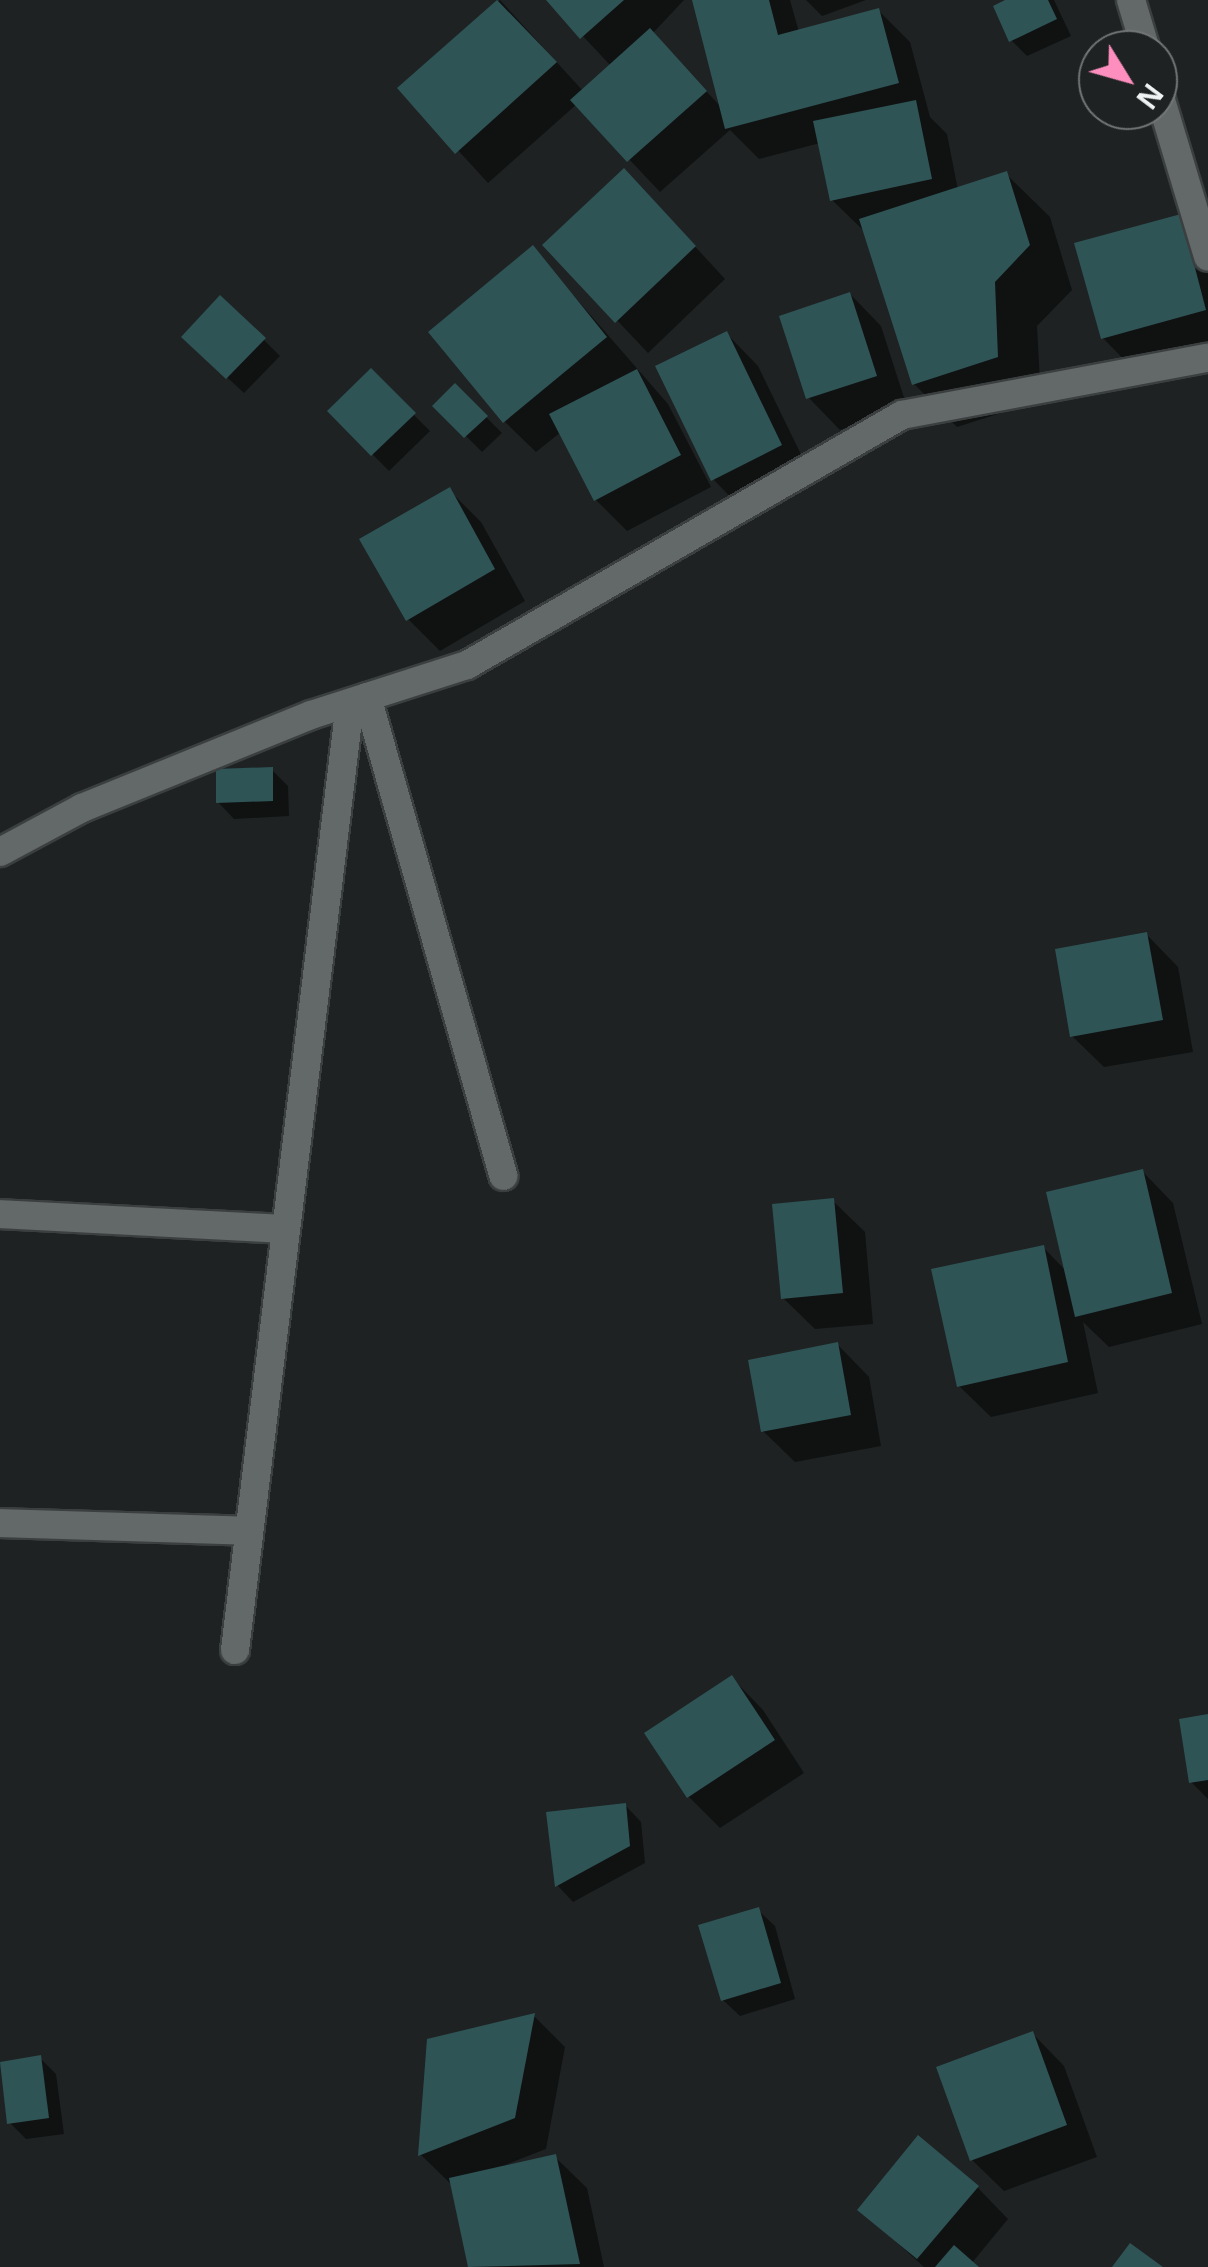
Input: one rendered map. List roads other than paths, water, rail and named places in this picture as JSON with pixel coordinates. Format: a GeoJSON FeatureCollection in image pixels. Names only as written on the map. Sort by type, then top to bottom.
{"type":"FeatureCollection","features":[{"type":"Feature","properties":{"kind":"street"},"geometry":{"type":"LineString","coordinates":[[1131,0],[1140,30]]}},
{"type":"Feature","properties":{"kind":"street"},"geometry":{"type":"LineString","coordinates":[[1170,130],[1208,257]]}},
{"type":"Feature","properties":{"kind":"street"},"geometry":{"type":"LineString","coordinates":[[0,852],[82,808],[358,700],[467,665],[902,415],[1208,358]]}},
{"type":"Feature","properties":{"kind":"street"},"geometry":{"type":"LineString","coordinates":[[358,700],[503,1176]]}},
{"type":"Feature","properties":{"kind":"street"},"geometry":{"type":"LineString","coordinates":[[234,1650],[286,1228],[358,700]]}},
{"type":"Feature","properties":{"kind":"street"},"geometry":{"type":"LineString","coordinates":[[0,1214],[286,1228]]}},
{"type":"Feature","properties":{"kind":"street"},"geometry":{"type":"LineString","coordinates":[[0,1523],[248,1531]]}}]}
